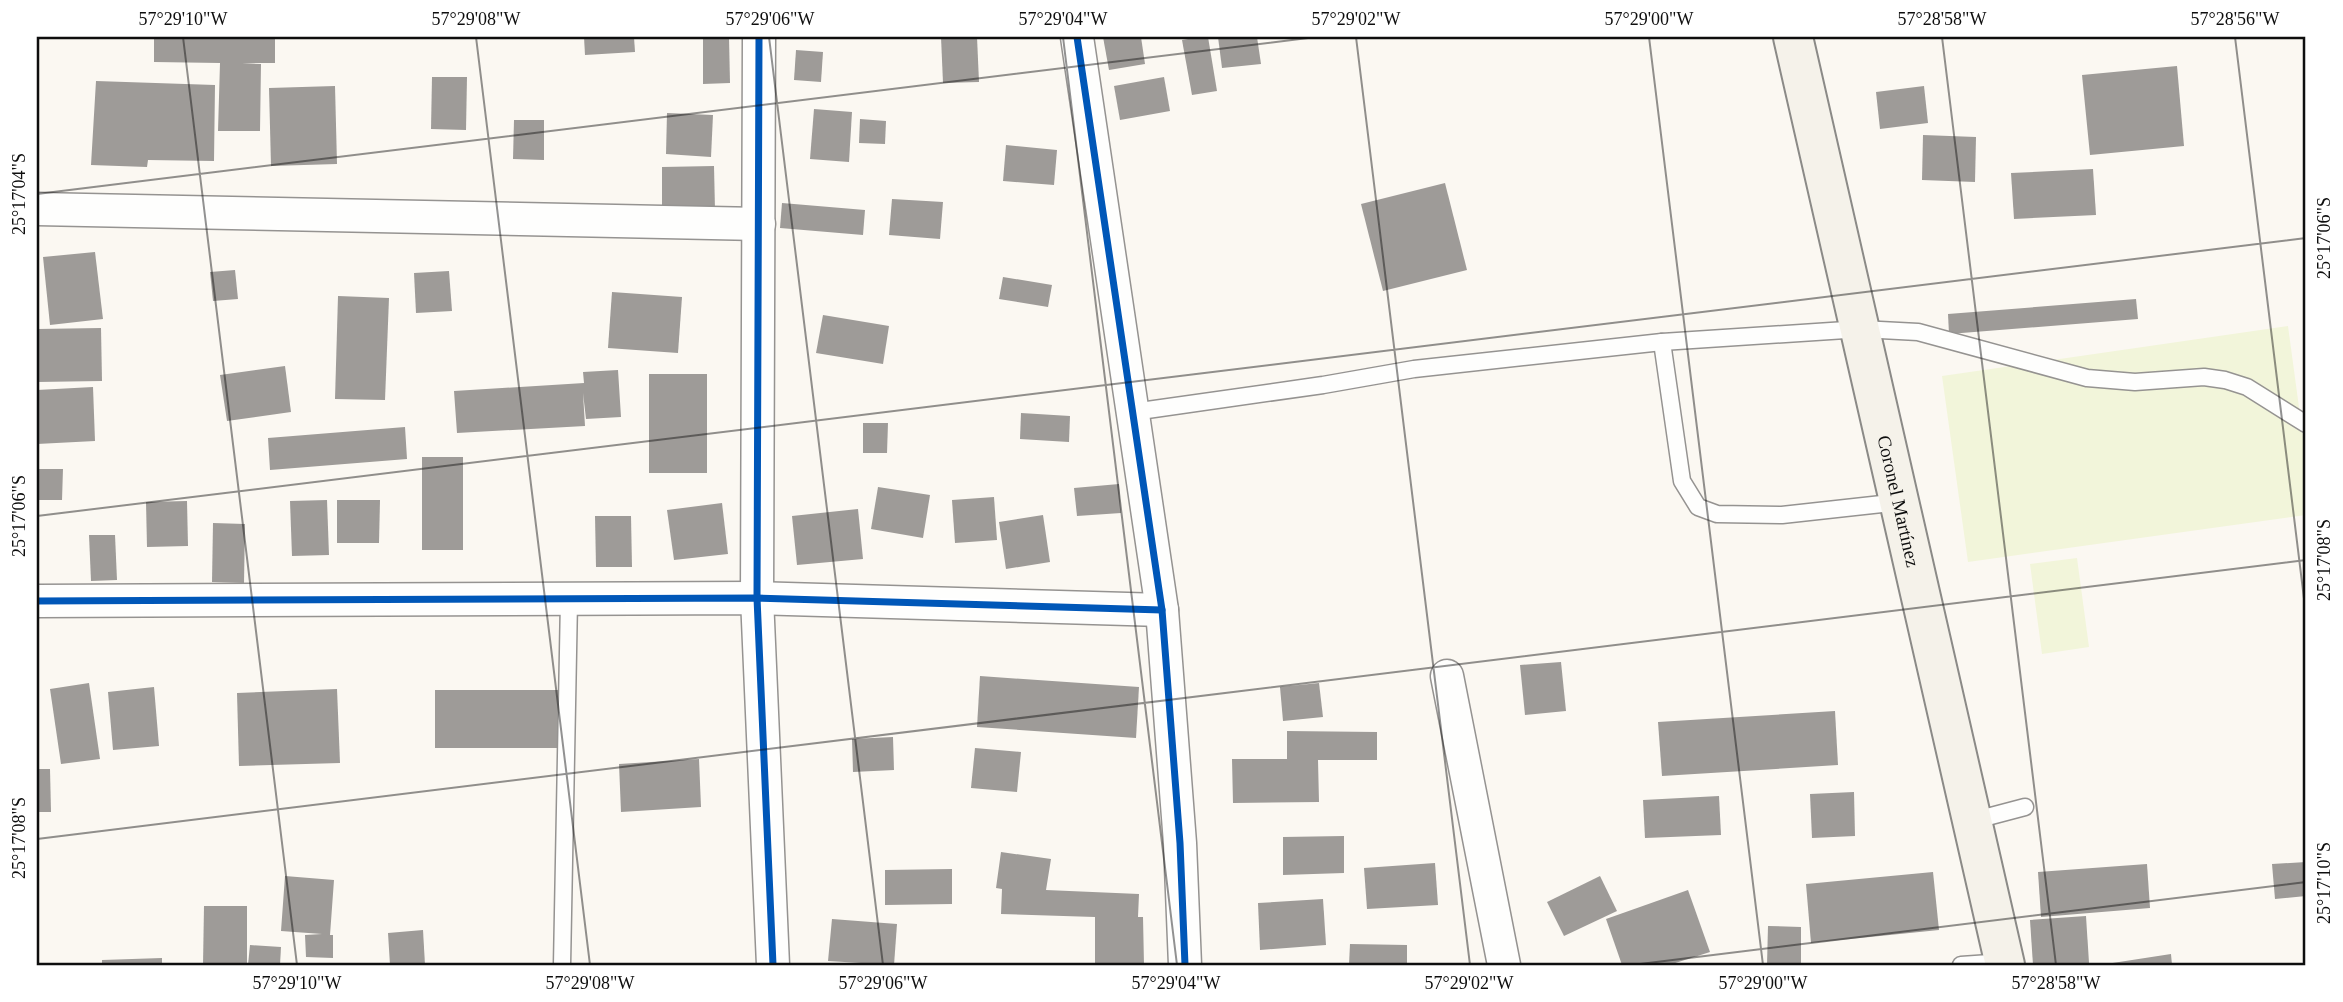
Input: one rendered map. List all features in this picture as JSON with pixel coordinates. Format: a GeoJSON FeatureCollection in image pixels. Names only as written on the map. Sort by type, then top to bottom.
{"type":"FeatureCollection","features":[{"type":"Feature","properties":{"kind":"main road","name":"Coronel Martínez"},"geometry":{"type":"LineString","coordinates":[[1793,37],[2005,964]]}},
{"type":"Feature","properties":{"kind":"street"},"geometry":{"type":"LineString","coordinates":[[759,37],[757,598],[773,965]]}},
{"type":"Feature","properties":{"kind":"street"},"geometry":{"type":"LineString","coordinates":[[1077,37],[1162,610],[1180,843],[1185,965]]}},
{"type":"Feature","properties":{"kind":"street"},"geometry":{"type":"LineString","coordinates":[[37,209],[759,225]]}},
{"type":"Feature","properties":{"kind":"street"},"geometry":{"type":"LineString","coordinates":[[37,601],[757,598],[1162,610]]}},
{"type":"Feature","properties":{"kind":"street"},"geometry":{"type":"LineString","coordinates":[[1447,676],[1504,965]]}},
{"type":"Feature","properties":{"kind":"lane"},"geometry":{"type":"LineString","coordinates":[[1133,412],[1414,369],[1662,342],[1861,329],[1918,332],[2087,378],[2135,382],[2204,377],[2225,380],[2247,387],[2306,424]]}},
{"type":"Feature","properties":{"kind":"lane"},"geometry":{"type":"LineString","coordinates":[[1662,342],[1682,481],[1698,507],[1717,514],[1782,515],[1900,502]]}},
{"type":"Feature","properties":{"kind":"lane"},"geometry":{"type":"LineString","coordinates":[[562,965],[569,600]]}},
{"type":"Feature","properties":{"kind":"lane"},"geometry":{"type":"LineString","coordinates":[[1972,821],[2025,807]]}},
{"type":"Feature","properties":{"kind":"lane"},"geometry":{"type":"LineString","coordinates":[[1961,965],[2005,964]]}},
{"type":"Feature","properties":{"kind":"green space"},"geometry":{"type":"Polygon","coordinates":[[[2288,326],[2306,459],[2306,515],[1968,562],[1942,376],[2288,326]]]}},
{"type":"Feature","properties":{"kind":"green space"},"geometry":{"type":"Polygon","coordinates":[[[2077,558],[2089,647],[2042,654],[2030,564],[2077,558]]]}},
{"type":"Feature","properties":{"kind":"building"},"geometry":{"type":"Polygon","coordinates":[[[154,37],[275,37],[275,63],[242,63],[261,64],[260,131],[218,131],[220,63],[154,62],[154,37]]]}},
{"type":"Feature","properties":{"kind":"building"},"geometry":{"type":"Polygon","coordinates":[[[584,37],[634,37],[635,52],[585,55],[584,37]]]}},
{"type":"Feature","properties":{"kind":"building"},"geometry":{"type":"Polygon","coordinates":[[[703,37],[729,37],[730,83],[703,84],[703,37]]]}},
{"type":"Feature","properties":{"kind":"building"},"geometry":{"type":"Polygon","coordinates":[[[941,37],[977,37],[979,82],[943,83],[941,37]]]}},
{"type":"Feature","properties":{"kind":"building"},"geometry":{"type":"Polygon","coordinates":[[[1103,37],[1141,37],[1145,64],[1109,70],[1103,37]]]}},
{"type":"Feature","properties":{"kind":"building"},"geometry":{"type":"Polygon","coordinates":[[[1208,37],[1217,91],[1192,95],[1182,40],[1208,37]]]}},
{"type":"Feature","properties":{"kind":"building"},"geometry":{"type":"Polygon","coordinates":[[[1218,37],[1257,37],[1261,64],[1222,68],[1218,37]]]}},
{"type":"Feature","properties":{"kind":"building"},"geometry":{"type":"Polygon","coordinates":[[[796,50],[823,52],[821,82],[794,80],[796,50]]]}},
{"type":"Feature","properties":{"kind":"building"},"geometry":{"type":"Polygon","coordinates":[[[2177,66],[2184,146],[2090,155],[2082,75],[2177,66]]]}},
{"type":"Feature","properties":{"kind":"building"},"geometry":{"type":"Polygon","coordinates":[[[432,77],[467,77],[466,130],[431,129],[432,77]]]}},
{"type":"Feature","properties":{"kind":"building"},"geometry":{"type":"Polygon","coordinates":[[[1164,77],[1170,111],[1120,120],[1114,86],[1164,77]]]}},
{"type":"Feature","properties":{"kind":"building"},"geometry":{"type":"Polygon","coordinates":[[[96,81],[215,85],[214,161],[148,160],[147,167],[91,165],[96,81]]]}},
{"type":"Feature","properties":{"kind":"building"},"geometry":{"type":"Polygon","coordinates":[[[335,86],[337,164],[271,166],[269,88],[335,86]]]}},
{"type":"Feature","properties":{"kind":"building"},"geometry":{"type":"Polygon","coordinates":[[[1924,86],[1928,123],[1880,129],[1876,92],[1924,86]]]}},
{"type":"Feature","properties":{"kind":"building"},"geometry":{"type":"Polygon","coordinates":[[[814,109],[852,112],[849,162],[810,159],[814,109]]]}},
{"type":"Feature","properties":{"kind":"building"},"geometry":{"type":"Polygon","coordinates":[[[667,113],[713,115],[711,157],[666,154],[667,113]]]}},
{"type":"Feature","properties":{"kind":"building"},"geometry":{"type":"Polygon","coordinates":[[[860,119],[886,121],[885,144],[859,143],[860,119]]]}},
{"type":"Feature","properties":{"kind":"building"},"geometry":{"type":"Polygon","coordinates":[[[514,120],[544,120],[544,160],[513,159],[514,120]]]}},
{"type":"Feature","properties":{"kind":"building"},"geometry":{"type":"Polygon","coordinates":[[[1923,135],[1976,137],[1975,182],[1922,180],[1923,135]]]}},
{"type":"Feature","properties":{"kind":"building"},"geometry":{"type":"Polygon","coordinates":[[[1006,145],[1057,150],[1054,185],[1003,181],[1006,145]]]}},
{"type":"Feature","properties":{"kind":"building"},"geometry":{"type":"Polygon","coordinates":[[[714,166],[715,210],[662,210],[662,167],[714,166]]]}},
{"type":"Feature","properties":{"kind":"building"},"geometry":{"type":"Polygon","coordinates":[[[2093,169],[2096,215],[2014,219],[2011,173],[2093,169]]]}},
{"type":"Feature","properties":{"kind":"building"},"geometry":{"type":"Polygon","coordinates":[[[1445,183],[1467,270],[1383,291],[1361,204],[1445,183]]]}},
{"type":"Feature","properties":{"kind":"building"},"geometry":{"type":"Polygon","coordinates":[[[892,199],[943,202],[940,239],[889,235],[892,199]]]}},
{"type":"Feature","properties":{"kind":"building"},"geometry":{"type":"Polygon","coordinates":[[[782,203],[865,210],[863,235],[780,228],[782,203]]]}},
{"type":"Feature","properties":{"kind":"building"},"geometry":{"type":"Polygon","coordinates":[[[95,252],[103,319],[50,325],[43,257],[95,252]]]}},
{"type":"Feature","properties":{"kind":"building"},"geometry":{"type":"Polygon","coordinates":[[[235,270],[238,299],[213,301],[210,272],[235,270]]]}},
{"type":"Feature","properties":{"kind":"building"},"geometry":{"type":"Polygon","coordinates":[[[449,271],[452,311],[416,313],[414,273],[449,271]]]}},
{"type":"Feature","properties":{"kind":"building"},"geometry":{"type":"Polygon","coordinates":[[[1003,277],[1052,285],[1048,307],[999,299],[1003,277]]]}},
{"type":"Feature","properties":{"kind":"building"},"geometry":{"type":"Polygon","coordinates":[[[612,292],[682,297],[678,353],[608,348],[612,292]]]}},
{"type":"Feature","properties":{"kind":"building"},"geometry":{"type":"Polygon","coordinates":[[[338,296],[389,298],[385,400],[335,399],[338,296]]]}},
{"type":"Feature","properties":{"kind":"building"},"geometry":{"type":"Polygon","coordinates":[[[2136,299],[2138,319],[1949,334],[1948,314],[2136,299]]]}},
{"type":"Feature","properties":{"kind":"building"},"geometry":{"type":"Polygon","coordinates":[[[823,315],[889,326],[883,364],[816,353],[823,315]]]}},
{"type":"Feature","properties":{"kind":"building"},"geometry":{"type":"Polygon","coordinates":[[[101,328],[102,381],[37,382],[37,329],[101,328]]]}},
{"type":"Feature","properties":{"kind":"building"},"geometry":{"type":"Polygon","coordinates":[[[285,366],[291,412],[227,421],[220,375],[285,366]]]}},
{"type":"Feature","properties":{"kind":"building"},"geometry":{"type":"Polygon","coordinates":[[[618,370],[621,417],[586,419],[583,393],[585,426],[457,433],[454,391],[584,383],[583,372],[618,370]]]}},
{"type":"Feature","properties":{"kind":"building"},"geometry":{"type":"Polygon","coordinates":[[[649,374],[707,374],[707,473],[649,473],[649,374]]]}},
{"type":"Feature","properties":{"kind":"building"},"geometry":{"type":"Polygon","coordinates":[[[93,387],[95,441],[37,444],[37,390],[93,387]]]}},
{"type":"Feature","properties":{"kind":"building"},"geometry":{"type":"Polygon","coordinates":[[[1021,413],[1070,416],[1069,442],[1020,439],[1021,413]]]}},
{"type":"Feature","properties":{"kind":"building"},"geometry":{"type":"Polygon","coordinates":[[[863,423],[888,423],[887,453],[863,453],[863,423]]]}},
{"type":"Feature","properties":{"kind":"building"},"geometry":{"type":"Polygon","coordinates":[[[405,427],[407,459],[270,470],[268,438],[405,427]]]}},
{"type":"Feature","properties":{"kind":"building"},"geometry":{"type":"Polygon","coordinates":[[[422,457],[463,457],[463,550],[422,550],[422,457]]]}},
{"type":"Feature","properties":{"kind":"building"},"geometry":{"type":"Polygon","coordinates":[[[37,469],[63,469],[62,500],[37,500],[37,469]]]}},
{"type":"Feature","properties":{"kind":"building"},"geometry":{"type":"Polygon","coordinates":[[[1119,484],[1121,513],[1077,516],[1074,488],[1119,484]]]}},
{"type":"Feature","properties":{"kind":"building"},"geometry":{"type":"Polygon","coordinates":[[[878,487],[930,495],[923,538],[871,529],[878,487]]]}},
{"type":"Feature","properties":{"kind":"building"},"geometry":{"type":"Polygon","coordinates":[[[994,497],[997,540],[955,543],[952,500],[994,497]]]}},
{"type":"Feature","properties":{"kind":"building"},"geometry":{"type":"Polygon","coordinates":[[[327,500],[329,555],[292,556],[290,501],[327,500]]]}},
{"type":"Feature","properties":{"kind":"building"},"geometry":{"type":"Polygon","coordinates":[[[337,500],[380,500],[379,543],[337,543],[337,500]]]}},
{"type":"Feature","properties":{"kind":"building"},"geometry":{"type":"Polygon","coordinates":[[[187,501],[188,546],[147,547],[146,502],[187,501]]]}},
{"type":"Feature","properties":{"kind":"building"},"geometry":{"type":"Polygon","coordinates":[[[722,503],[728,554],[674,560],[667,510],[722,503]]]}},
{"type":"Feature","properties":{"kind":"building"},"geometry":{"type":"Polygon","coordinates":[[[858,509],[863,559],[797,565],[792,516],[858,509]]]}},
{"type":"Feature","properties":{"kind":"building"},"geometry":{"type":"Polygon","coordinates":[[[1043,515],[1050,562],[1006,569],[999,522],[1043,515]]]}},
{"type":"Feature","properties":{"kind":"building"},"geometry":{"type":"Polygon","coordinates":[[[595,516],[631,516],[632,567],[596,567],[595,516]]]}},
{"type":"Feature","properties":{"kind":"building"},"geometry":{"type":"Polygon","coordinates":[[[213,523],[245,524],[244,583],[212,582],[213,523]]]}},
{"type":"Feature","properties":{"kind":"building"},"geometry":{"type":"Polygon","coordinates":[[[89,535],[115,535],[117,580],[91,581],[89,535]]]}},
{"type":"Feature","properties":{"kind":"building"},"geometry":{"type":"Polygon","coordinates":[[[1561,662],[1566,711],[1525,715],[1520,665],[1561,662]]]}},
{"type":"Feature","properties":{"kind":"building"},"geometry":{"type":"Polygon","coordinates":[[[980,676],[1139,687],[1136,738],[977,727],[980,676]]]}},
{"type":"Feature","properties":{"kind":"building"},"geometry":{"type":"Polygon","coordinates":[[[89,683],[100,759],[61,764],[50,689],[89,683]]]}},
{"type":"Feature","properties":{"kind":"building"},"geometry":{"type":"Polygon","coordinates":[[[1319,683],[1323,717],[1283,721],[1280,687],[1319,683]]]}},
{"type":"Feature","properties":{"kind":"building"},"geometry":{"type":"Polygon","coordinates":[[[154,687],[159,746],[113,750],[108,692],[154,687]]]}},
{"type":"Feature","properties":{"kind":"building"},"geometry":{"type":"Polygon","coordinates":[[[337,689],[340,763],[239,766],[237,693],[337,689]]]}},
{"type":"Feature","properties":{"kind":"building"},"geometry":{"type":"Polygon","coordinates":[[[435,690],[558,690],[559,748],[435,748],[435,690]]]}},
{"type":"Feature","properties":{"kind":"building"},"geometry":{"type":"Polygon","coordinates":[[[1835,711],[1838,765],[1662,776],[1658,722],[1835,711]]]}},
{"type":"Feature","properties":{"kind":"building"},"geometry":{"type":"Polygon","coordinates":[[[1287,731],[1377,732],[1377,760],[1318,760],[1319,802],[1233,803],[1232,759],[1287,759],[1287,731]]]}},
{"type":"Feature","properties":{"kind":"building"},"geometry":{"type":"Polygon","coordinates":[[[893,737],[894,770],[853,772],[852,739],[893,737]]]}},
{"type":"Feature","properties":{"kind":"building"},"geometry":{"type":"Polygon","coordinates":[[[975,748],[1021,752],[1017,792],[971,788],[975,748]]]}},
{"type":"Feature","properties":{"kind":"building"},"geometry":{"type":"Polygon","coordinates":[[[699,759],[701,807],[621,812],[619,764],[699,759]]]}},
{"type":"Feature","properties":{"kind":"building"},"geometry":{"type":"Polygon","coordinates":[[[37,769],[50,769],[51,812],[37,812],[37,769]]]}},
{"type":"Feature","properties":{"kind":"building"},"geometry":{"type":"Polygon","coordinates":[[[1854,792],[1855,836],[1812,838],[1810,794],[1854,792]]]}},
{"type":"Feature","properties":{"kind":"building"},"geometry":{"type":"Polygon","coordinates":[[[1719,796],[1721,835],[1645,838],[1643,800],[1719,796]]]}},
{"type":"Feature","properties":{"kind":"building"},"geometry":{"type":"Polygon","coordinates":[[[1344,836],[1344,873],[1283,875],[1283,837],[1344,836]]]}},
{"type":"Feature","properties":{"kind":"building"},"geometry":{"type":"Polygon","coordinates":[[[1001,852],[1051,859],[1046,890],[1139,894],[1138,917],[1143,917],[1144,965],[1095,965],[1095,917],[1001,914],[1002,889],[996,888],[1001,852]]]}},
{"type":"Feature","properties":{"kind":"building"},"geometry":{"type":"Polygon","coordinates":[[[2306,862],[2306,896],[2275,899],[2272,864],[2306,862]]]}},
{"type":"Feature","properties":{"kind":"building"},"geometry":{"type":"Polygon","coordinates":[[[1435,863],[1438,905],[1367,909],[1364,868],[1435,863]]]}},
{"type":"Feature","properties":{"kind":"building"},"geometry":{"type":"Polygon","coordinates":[[[2147,864],[2150,908],[2041,917],[2038,872],[2147,864]]]}},
{"type":"Feature","properties":{"kind":"building"},"geometry":{"type":"Polygon","coordinates":[[[952,869],[952,904],[885,905],[885,870],[952,869]]]}},
{"type":"Feature","properties":{"kind":"building"},"geometry":{"type":"Polygon","coordinates":[[[1933,872],[1939,930],[1811,943],[1806,884],[1933,872]]]}},
{"type":"Feature","properties":{"kind":"building"},"geometry":{"type":"Polygon","coordinates":[[[285,876],[334,880],[330,935],[333,935],[333,958],[306,957],[305,935],[322,934],[281,931],[285,876]]]}},
{"type":"Feature","properties":{"kind":"building"},"geometry":{"type":"Polygon","coordinates":[[[1600,876],[1617,911],[1564,936],[1547,902],[1600,876]]]}},
{"type":"Feature","properties":{"kind":"building"},"geometry":{"type":"Polygon","coordinates":[[[1688,890],[1710,952],[1669,965],[1622,965],[1606,919],[1688,890]]]}},
{"type":"Feature","properties":{"kind":"building"},"geometry":{"type":"Polygon","coordinates":[[[1323,899],[1326,945],[1260,950],[1258,903],[1323,899]]]}},
{"type":"Feature","properties":{"kind":"building"},"geometry":{"type":"Polygon","coordinates":[[[204,906],[247,906],[247,965],[203,965],[204,906]]]}},
{"type":"Feature","properties":{"kind":"building"},"geometry":{"type":"Polygon","coordinates":[[[2086,916],[2089,963],[2033,965],[2030,920],[2086,916]]]}},
{"type":"Feature","properties":{"kind":"building"},"geometry":{"type":"Polygon","coordinates":[[[832,919],[897,924],[894,965],[828,961],[832,919]]]}},
{"type":"Feature","properties":{"kind":"building"},"geometry":{"type":"Polygon","coordinates":[[[1768,926],[1801,927],[1801,965],[1767,965],[1768,926]]]}},
{"type":"Feature","properties":{"kind":"building"},"geometry":{"type":"Polygon","coordinates":[[[423,930],[425,965],[390,965],[388,933],[423,930]]]}},
{"type":"Feature","properties":{"kind":"building"},"geometry":{"type":"Polygon","coordinates":[[[1350,944],[1407,945],[1407,965],[1349,965],[1350,944]]]}},
{"type":"Feature","properties":{"kind":"building"},"geometry":{"type":"Polygon","coordinates":[[[250,945],[281,947],[280,965],[248,965],[250,945]]]}},
{"type":"Feature","properties":{"kind":"building"},"geometry":{"type":"Polygon","coordinates":[[[2171,954],[2172,965],[2106,965],[2106,964],[2171,954]]]}},
{"type":"Feature","properties":{"kind":"building"},"geometry":{"type":"Polygon","coordinates":[[[162,958],[162,965],[102,965],[102,960],[162,958]]]}},
{"type":"Feature","properties":{"kind":"cycle path"},"geometry":{"type":"LineString","coordinates":[[759,37],[757,598],[773,965]]}},
{"type":"Feature","properties":{"kind":"cycle path"},"geometry":{"type":"LineString","coordinates":[[1077,37],[1162,610],[1180,843],[1185,965]]}},
{"type":"Feature","properties":{"kind":"cycle path"},"geometry":{"type":"LineString","coordinates":[[37,601],[757,598],[1162,610]]}}]}
